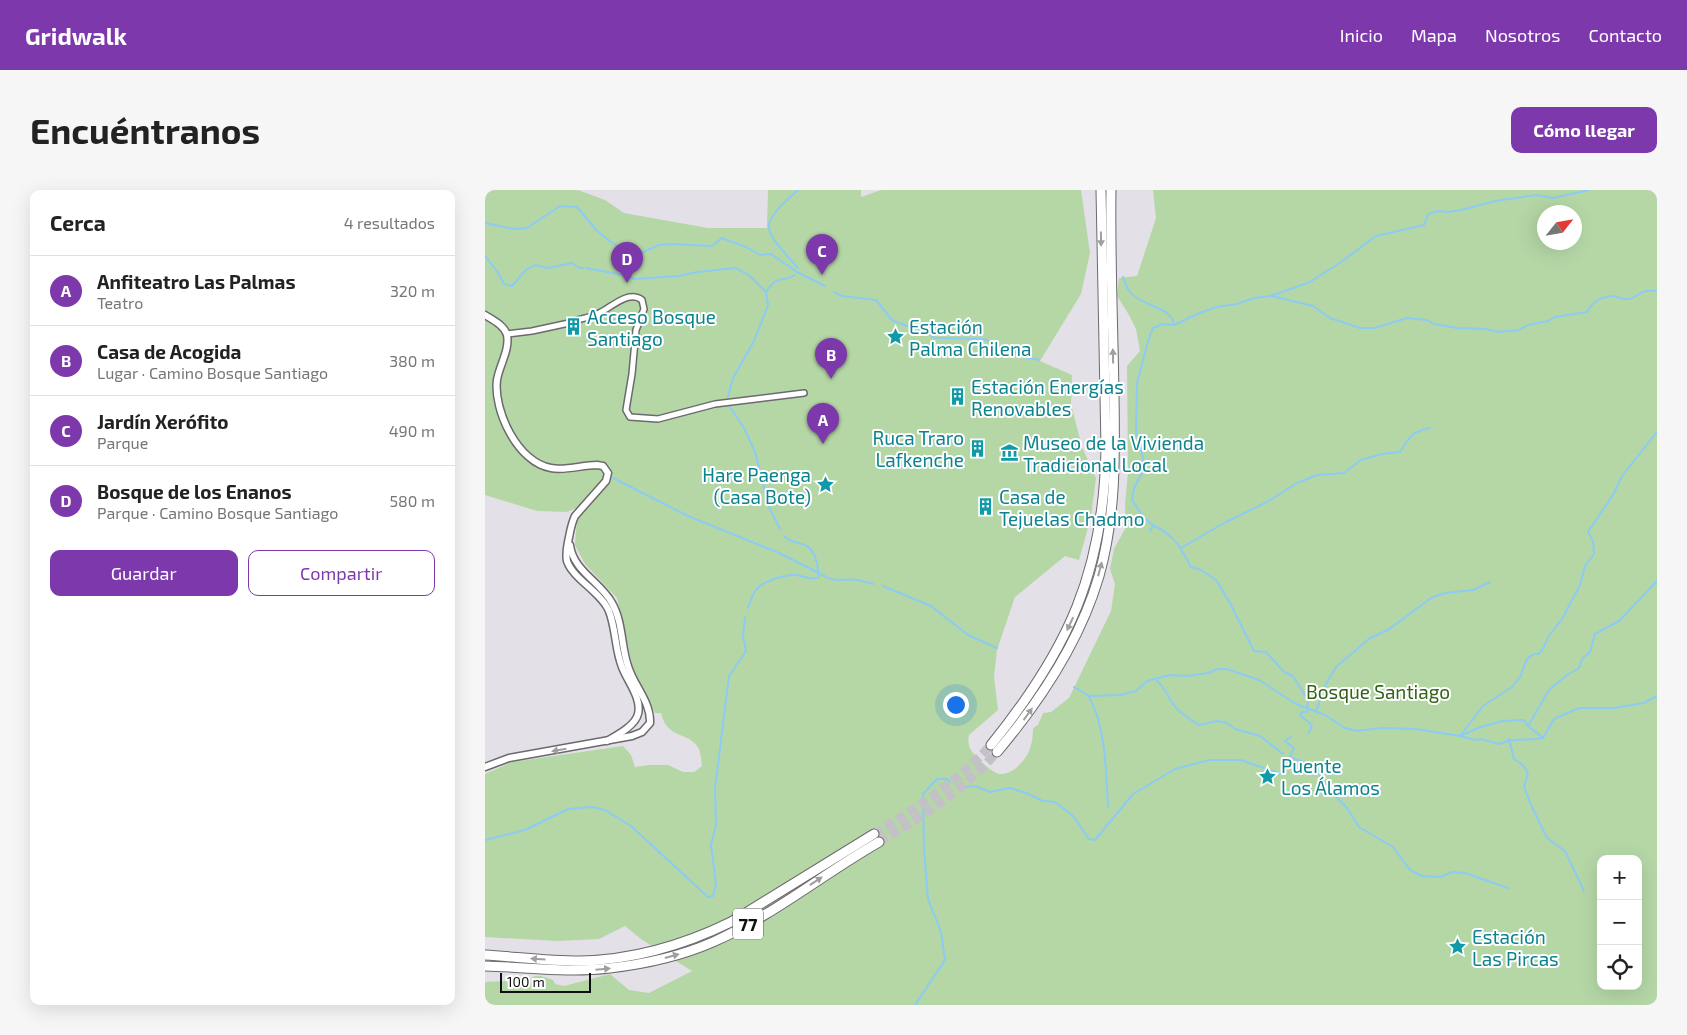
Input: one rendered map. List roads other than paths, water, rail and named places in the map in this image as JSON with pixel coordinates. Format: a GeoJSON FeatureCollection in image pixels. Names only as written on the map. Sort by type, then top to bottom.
{"type":"FeatureCollection","features":[{"type":"Feature","properties":{"kind":"highway"},"geometry":{"type":"LineString","coordinates":[[1101,190],[1106,455],[1105,487],[1099,536],[1083,593],[1063,639],[1029,696],[994,748],[1031,709],[1064,657],[1082,621],[1095,588],[1107,540],[1112,510],[1115,460],[1111,190]]}},
{"type":"Feature","properties":{"kind":"highway","name":"77"},"geometry":{"type":"LineString","coordinates":[[485,955],[623,961],[713,931],[753,909],[874,834]]}},
{"type":"Feature","properties":{"kind":"highway","name":"77"},"geometry":{"type":"LineString","coordinates":[[485,966],[565,971],[689,951],[752,922],[879,842]]}},
{"type":"Feature","properties":{"kind":"street"},"geometry":{"type":"LineString","coordinates":[[577,320],[598,314],[627,298],[639,298],[642,300],[644,309],[636,330],[632,374],[627,400],[626,410],[630,417],[663,418],[715,404],[803,393]]}},
{"type":"Feature","properties":{"kind":"street"},"geometry":{"type":"LineString","coordinates":[[485,315],[500,325],[507,334],[506,348],[498,374],[496,394],[501,417],[522,448],[542,466],[557,469],[597,465],[603,466],[607,473],[606,481],[575,516],[569,536],[567,561],[578,577],[598,595],[609,610],[621,665],[638,703],[636,718],[625,729],[607,741]]}},
{"type":"Feature","properties":{"kind":"street"},"geometry":{"type":"LineString","coordinates":[[507,334],[569,323]]}},
{"type":"Feature","properties":{"kind":"street"},"geometry":{"type":"LineString","coordinates":[[485,767],[509,758],[632,736],[645,730],[650,723],[647,707],[627,665],[616,610],[607,595],[575,560],[571,552],[569,536]]}},
{"type":"Feature","properties":{"kind":"street"},"geometry":{"type":"LineString","coordinates":[[636,718],[641,726],[650,723]]}},
{"type":"Feature","properties":{"kind":"waterway"},"geometry":{"type":"LineString","coordinates":[[798,190],[775,213],[770,221],[769,229],[778,245],[798,268]]}},
{"type":"Feature","properties":{"kind":"waterway"},"geometry":{"type":"LineString","coordinates":[[1174,325],[1216,307],[1271,296],[1310,282],[1376,236],[1424,225],[1428,214],[1438,211],[1461,210],[1495,201],[1536,195],[1553,198],[1589,190]]}},
{"type":"Feature","properties":{"kind":"waterway"},"geometry":{"type":"LineString","coordinates":[[485,223],[514,229],[527,228],[560,206],[577,207],[597,231],[623,251],[643,252],[659,245],[672,244],[712,246],[722,238],[746,247],[760,255],[771,254],[797,272],[825,286]]}},
{"type":"Feature","properties":{"kind":"waterway"},"geometry":{"type":"LineString","coordinates":[[485,256],[497,271],[504,284],[512,286],[526,270],[535,265],[548,268],[572,263],[579,268],[583,268]]}},
{"type":"Feature","properties":{"kind":"waterway"},"geometry":{"type":"LineString","coordinates":[[586,268],[628,276],[634,279],[679,276],[736,268],[750,276],[766,292],[768,305],[754,341],[733,378],[728,396]]}},
{"type":"Feature","properties":{"kind":"waterway"},"geometry":{"type":"LineString","coordinates":[[766,292],[777,281],[795,275]]}},
{"type":"Feature","properties":{"kind":"waterway"},"geometry":{"type":"LineString","coordinates":[[1123,277],[1127,289],[1135,297],[1168,314],[1174,325]]}},
{"type":"Feature","properties":{"kind":"waterway"},"geometry":{"type":"LineString","coordinates":[[1272,296],[1313,306],[1330,318],[1360,328],[1375,328],[1407,318],[1427,320],[1434,324],[1457,328],[1485,329],[1499,332],[1519,330],[1528,325],[1548,321],[1555,317],[1587,312],[1591,305],[1604,298],[1612,296],[1628,299],[1646,291],[1657,291]]}},
{"type":"Feature","properties":{"kind":"waterway"},"geometry":{"type":"LineString","coordinates":[[834,292],[842,296],[876,300],[893,321],[925,332],[935,338],[984,339],[1024,357],[1039,360]]}},
{"type":"Feature","properties":{"kind":"waterway"},"geometry":{"type":"LineString","coordinates":[[1153,525],[1144,518],[1132,500],[1134,488],[1143,471],[1143,458],[1136,431],[1137,383],[1153,328],[1163,324],[1174,325]]}},
{"type":"Feature","properties":{"kind":"waterway"},"geometry":{"type":"LineString","coordinates":[[730,407],[744,428],[755,452],[769,507],[780,529]]}},
{"type":"Feature","properties":{"kind":"waterway"},"geometry":{"type":"LineString","coordinates":[[1181,548],[1226,522],[1267,502],[1297,483],[1317,475],[1344,473],[1361,460],[1382,454],[1400,452],[1412,436],[1419,431],[1430,428]]}},
{"type":"Feature","properties":{"kind":"waterway"},"geometry":{"type":"LineString","coordinates":[[1543,738],[1515,740],[1499,744],[1460,736],[1483,706],[1512,687],[1520,677],[1527,659],[1534,654],[1539,654],[1544,647],[1548,637],[1562,619],[1580,585],[1585,566],[1594,554],[1593,541],[1588,532],[1613,495],[1622,476],[1657,432]]}},
{"type":"Feature","properties":{"kind":"waterway"},"geometry":{"type":"LineString","coordinates":[[613,478],[688,516],[779,553],[817,572]]}},
{"type":"Feature","properties":{"kind":"waterway"},"geometry":{"type":"LineString","coordinates":[[1150,531],[1153,525],[1167,534],[1180,547],[1191,567],[1201,570],[1216,580],[1254,651],[1266,652],[1284,672],[1293,676],[1308,700],[1307,712],[1301,712],[1300,715],[1312,725],[1309,733]]}},
{"type":"Feature","properties":{"kind":"waterway"},"geometry":{"type":"LineString","coordinates":[[748,608],[756,590],[769,581],[791,575],[811,578],[819,577],[816,559],[809,547],[784,536]]}},
{"type":"Feature","properties":{"kind":"waterway"},"geometry":{"type":"LineString","coordinates":[[821,574],[835,580],[857,580],[873,584]]}},
{"type":"Feature","properties":{"kind":"waterway"},"geometry":{"type":"LineString","coordinates":[[1528,726],[1549,690],[1579,668],[1582,659],[1590,652],[1595,634],[1619,621],[1657,581]]}},
{"type":"Feature","properties":{"kind":"waterway"},"geometry":{"type":"LineString","coordinates":[[1316,711],[1327,682],[1336,667],[1370,638],[1388,630],[1431,598],[1445,593],[1473,590],[1490,582]]}},
{"type":"Feature","properties":{"kind":"waterway"},"geometry":{"type":"LineString","coordinates":[[883,586],[931,606],[968,635],[997,648]]}},
{"type":"Feature","properties":{"kind":"waterway"},"geometry":{"type":"LineString","coordinates":[[485,840],[525,830],[568,809],[592,807],[605,810],[631,826],[708,897],[713,896],[716,884],[711,845],[716,825],[715,789],[729,676],[746,651],[743,636],[745,617]]}},
{"type":"Feature","properties":{"kind":"waterway"},"geometry":{"type":"LineString","coordinates":[[1074,687],[1089,696],[1121,695],[1136,691],[1147,681],[1170,675],[1187,676],[1208,673],[1218,669],[1227,669],[1259,680],[1296,704],[1323,714],[1345,728],[1356,731],[1382,728],[1416,729],[1460,736],[1502,721],[1524,720],[1528,726],[1543,738],[1554,719],[1579,708],[1614,708],[1644,703],[1657,696]]}},
{"type":"Feature","properties":{"kind":"waterway"},"geometry":{"type":"LineString","coordinates":[[1156,680],[1178,710],[1199,725],[1217,721],[1227,723],[1235,729],[1260,736],[1283,754]]}},
{"type":"Feature","properties":{"kind":"waterway"},"geometry":{"type":"LineString","coordinates":[[1089,697],[1095,709],[1102,736],[1106,765],[1108,807]]}},
{"type":"Feature","properties":{"kind":"waterway"},"geometry":{"type":"LineString","coordinates":[[963,787],[975,786],[990,792],[1010,788],[1043,801],[1055,802],[1073,816],[1089,839],[1095,840],[1133,794],[1175,769],[1209,760],[1241,760],[1281,774],[1294,748],[1285,741],[1291,737]]}},
{"type":"Feature","properties":{"kind":"waterway"},"geometry":{"type":"LineString","coordinates":[[1509,739],[1514,759],[1523,765],[1528,773],[1524,787],[1547,838],[1565,851],[1584,891]]}},
{"type":"Feature","properties":{"kind":"waterway"},"geometry":{"type":"LineString","coordinates":[[1292,758],[1303,762],[1318,773],[1330,790],[1347,808],[1359,827],[1393,847],[1410,870],[1422,876],[1441,877],[1452,872],[1465,873],[1508,888]]}},
{"type":"Feature","properties":{"kind":"waterway"},"geometry":{"type":"LineString","coordinates":[[915,1005],[945,960],[941,932],[928,899],[924,849],[923,794],[937,779],[947,779],[950,782]]}},
{"type":"Feature","properties":{"kind":"tunnel"},"geometry":{"type":"LineString","coordinates":[[874,834],[936,794],[991,745]]}},
{"type":"Feature","properties":{"kind":"tunnel"},"geometry":{"type":"LineString","coordinates":[[879,842],[942,802],[970,779],[997,752]]}},
{"type":"Feature","properties":{"kind":"place","name":"Jardín Xerófito"},"geometry":{"type":"Point","coordinates":[822,275]}},
{"type":"Feature","properties":{"kind":"place","name":"Bosque de los Enanos"},"geometry":{"type":"Point","coordinates":[627,283]}},
{"type":"Feature","properties":{"kind":"place","name":"Acceso Bosque Santiago"},"geometry":{"type":"Point","coordinates":[573,327]}},
{"type":"Feature","properties":{"kind":"place","name":"Estación Palma Chilena"},"geometry":{"type":"Point","coordinates":[895,337]}},
{"type":"Feature","properties":{"kind":"place","name":"Casa de Acogida"},"geometry":{"type":"Point","coordinates":[831,379]}},
{"type":"Feature","properties":{"kind":"place","name":"Estación Energías Renovables"},"geometry":{"type":"Point","coordinates":[957,397]}},
{"type":"Feature","properties":{"kind":"place","name":"Anfiteatro Las Palmas"},"geometry":{"type":"Point","coordinates":[823,444]}},
{"type":"Feature","properties":{"kind":"place","name":"Ruca Traro Lafkenche"},"geometry":{"type":"Point","coordinates":[978,448]}},
{"type":"Feature","properties":{"kind":"place","name":"Museo de la Vivienda Tradicional Local"},"geometry":{"type":"Point","coordinates":[1009,453]}},
{"type":"Feature","properties":{"kind":"place","name":"Hare Paenga (Casa Bote)"},"geometry":{"type":"Point","coordinates":[825,485]}},
{"type":"Feature","properties":{"kind":"place","name":"Casa de Tejuelas Chadmo"},"geometry":{"type":"Point","coordinates":[985,507]}},
{"type":"Feature","properties":{"kind":"place","name":"Puente Los Álamos"},"geometry":{"type":"Point","coordinates":[1267,776]}},
{"type":"Feature","properties":{"kind":"place","name":"Estación Las Pircas"},"geometry":{"type":"Point","coordinates":[1458,947]}},
{"type":"Feature","properties":{"kind":"park label","name":"Bosque Santiago"},"geometry":{"type":"Point","coordinates":[1378,691]}}]}
